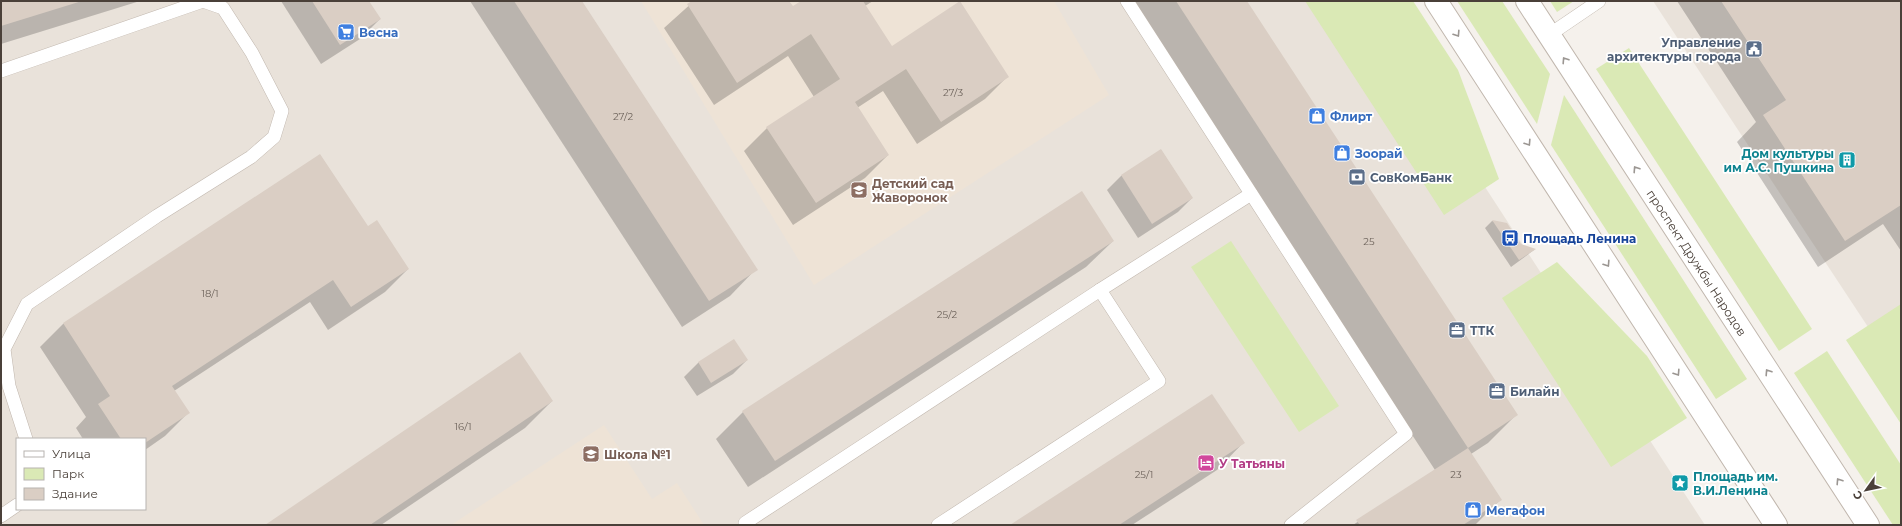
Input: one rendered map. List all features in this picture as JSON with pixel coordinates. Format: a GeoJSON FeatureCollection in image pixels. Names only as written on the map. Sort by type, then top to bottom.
{"type":"FeatureCollection","features":[{"type":"Feature","properties":{"kind":"street"},"geometry":{"type":"LineString","coordinates":[[1436,1],[1776,525]]}},
{"type":"Feature","properties":{"kind":"street","name":"проспект Дружбы Народов"},"geometry":{"type":"LineString","coordinates":[[1527,1],[1868,525]]}},
{"type":"Feature","properties":{"kind":"lane"},"geometry":{"type":"LineString","coordinates":[[1,71],[203,1],[223,8],[252,53],[282,111],[274,137],[251,158],[157,216],[27,304],[4,349],[9,386],[26,438]]}},
{"type":"Feature","properties":{"kind":"lane"},"geometry":{"type":"LineString","coordinates":[[1127,1],[1406,434],[1291,525]]}},
{"type":"Feature","properties":{"kind":"lane"},"geometry":{"type":"LineString","coordinates":[[1549,35],[1599,1]]}},
{"type":"Feature","properties":{"kind":"lane"},"geometry":{"type":"LineString","coordinates":[[745,523],[1100,290],[1251,194]]}},
{"type":"Feature","properties":{"kind":"lane"},"geometry":{"type":"LineString","coordinates":[[938,525],[1159,381],[1100,290]]}},
{"type":"Feature","properties":{"kind":"lane"},"geometry":{"type":"LineString","coordinates":[[1,516],[16,505]]}},
{"type":"Feature","properties":{"kind":"shaded area"},"geometry":{"type":"Polygon","coordinates":[[[1,1],[1364,1],[1705,525],[1,525],[1,1]]]}},
{"type":"Feature","properties":{"kind":"shaded area","name":"Детский сад Жаворонок"},"geometry":{"type":"Polygon","coordinates":[[[641,1],[1054,1],[1109,95],[814,285],[641,1]]]}},
{"type":"Feature","properties":{"kind":"shaded area"},"geometry":{"type":"Polygon","coordinates":[[[1653,1],[1901,1],[1901,377],[1653,1]]]}},
{"type":"Feature","properties":{"kind":"shaded area","name":"Школа №1"},"geometry":{"type":"Polygon","coordinates":[[[604,425],[652,499],[677,483],[704,525],[451,525],[604,425]]]}},
{"type":"Feature","properties":{"kind":"green space"},"geometry":{"type":"Polygon","coordinates":[[[1305,1],[1413,1],[1458,70],[1499,179],[1444,215],[1305,1]]]}},
{"type":"Feature","properties":{"kind":"green space"},"geometry":{"type":"Polygon","coordinates":[[[1457,1],[1502,1],[1550,74],[1537,124],[1457,1]]]}},
{"type":"Feature","properties":{"kind":"green space"},"geometry":{"type":"Polygon","coordinates":[[[1550,1],[1574,1],[1557,12],[1550,1]]]}},
{"type":"Feature","properties":{"kind":"green space"},"geometry":{"type":"Polygon","coordinates":[[[1629,48],[1812,329],[1779,351],[1596,69],[1629,48]]]}},
{"type":"Feature","properties":{"kind":"green space"},"geometry":{"type":"Polygon","coordinates":[[[1564,95],[1747,379],[1716,399],[1551,145],[1564,95]]]}},
{"type":"Feature","properties":{"kind":"green space"},"geometry":{"type":"Polygon","coordinates":[[[1231,241],[1339,406],[1299,432],[1191,267],[1231,241]]]}},
{"type":"Feature","properties":{"kind":"green space"},"geometry":{"type":"Polygon","coordinates":[[[1557,262],[1647,356],[1687,418],[1611,467],[1502,298],[1557,262]]]}},
{"type":"Feature","properties":{"kind":"green space"},"geometry":{"type":"Polygon","coordinates":[[[1901,304],[1901,424],[1846,340],[1901,304]]]}},
{"type":"Feature","properties":{"kind":"green space"},"geometry":{"type":"Polygon","coordinates":[[[1827,351],[1901,465],[1901,525],[1893,525],[1794,373],[1827,351]]]}},
{"type":"Feature","properties":{"kind":"building"},"geometry":{"type":"Polygon","coordinates":[[[1,1],[82,1],[1,26],[1,1]]]}},
{"type":"Feature","properties":{"kind":"building","name":"Весна"},"geometry":{"type":"Polygon","coordinates":[[[312,1],[369,1],[381,19],[340,45],[312,1]]]}},
{"type":"Feature","properties":{"kind":"building"},"geometry":{"type":"Polygon","coordinates":[[[514,1],[582,1],[758,270],[709,301],[514,1]]]}},
{"type":"Feature","properties":{"kind":"building"},"geometry":{"type":"Polygon","coordinates":[[[692,1],[789,1],[793,6],[801,1],[863,1],[892,46],[960,1],[1009,77],[941,122],[906,69],[855,102],[889,155],[816,203],[766,127],[840,79],[811,34],[737,83],[687,4],[692,1]]]}},
{"type":"Feature","properties":{"kind":"building"},"geometry":{"type":"Polygon","coordinates":[[[1176,1],[1247,1],[1518,415],[1468,448],[1176,1]]]}},
{"type":"Feature","properties":{"kind":"building","name":"Дом культуры им А.С. Пушкина"},"geometry":{"type":"Polygon","coordinates":[[[1721,1],[1901,1],[1901,205],[1845,241],[1763,115],[1786,100],[1721,1]]]}},
{"type":"Feature","properties":{"kind":"building"},"geometry":{"type":"Polygon","coordinates":[[[1161,149],[1193,198],[1152,224],[1121,175],[1161,149]]]}},
{"type":"Feature","properties":{"kind":"building"},"geometry":{"type":"Polygon","coordinates":[[[320,154],[368,226],[377,220],[409,269],[351,307],[333,280],[172,386],[190,413],[146,442],[146,438],[120,438],[98,404],[110,396],[63,323],[320,154]]]}},
{"type":"Feature","properties":{"kind":"building"},"geometry":{"type":"Polygon","coordinates":[[[1082,191],[1114,241],[775,461],[742,411],[1082,191]]]}},
{"type":"Feature","properties":{"kind":"building"},"geometry":{"type":"Polygon","coordinates":[[[1492,220],[1507,223],[1521,244],[1536,249],[1519,260],[1492,220]]]}},
{"type":"Feature","properties":{"kind":"building"},"geometry":{"type":"Polygon","coordinates":[[[734,339],[748,360],[711,383],[698,362],[734,339]]]}},
{"type":"Feature","properties":{"kind":"building"},"geometry":{"type":"Polygon","coordinates":[[[520,352],[553,401],[370,525],[265,525],[520,352]]]}},
{"type":"Feature","properties":{"kind":"building"},"geometry":{"type":"Polygon","coordinates":[[[1212,394],[1245,443],[1119,525],[1010,525],[1212,394]]]}},
{"type":"Feature","properties":{"kind":"building"},"geometry":{"type":"Polygon","coordinates":[[[1468,448],[1502,500],[1463,525],[1360,525],[1356,520],[1468,448]]]}},
{"type":"Feature","properties":{"kind":"place","name":"Весна"},"geometry":{"type":"Point","coordinates":[346,32]}},
{"type":"Feature","properties":{"kind":"place","name":"Управление архитектуры города"},"geometry":{"type":"Point","coordinates":[1754,49]}},
{"type":"Feature","properties":{"kind":"place","name":"Флирт"},"geometry":{"type":"Point","coordinates":[1317,116]}},
{"type":"Feature","properties":{"kind":"place","name":"Зоорай"},"geometry":{"type":"Point","coordinates":[1342,153]}},
{"type":"Feature","properties":{"kind":"place","name":"Дом культуры им А.С. Пушкина"},"geometry":{"type":"Point","coordinates":[1847,160]}},
{"type":"Feature","properties":{"kind":"place","name":"СовКомБанк"},"geometry":{"type":"Point","coordinates":[1357,177]}},
{"type":"Feature","properties":{"kind":"place","name":"Детский сад Жаворонок"},"geometry":{"type":"Point","coordinates":[859,190]}},
{"type":"Feature","properties":{"kind":"place","name":"Площадь Ленина"},"geometry":{"type":"Point","coordinates":[1510,238]}},
{"type":"Feature","properties":{"kind":"place","name":"ТТК"},"geometry":{"type":"Point","coordinates":[1457,330]}},
{"type":"Feature","properties":{"kind":"place","name":"Билайн"},"geometry":{"type":"Point","coordinates":[1497,391]}},
{"type":"Feature","properties":{"kind":"place","name":"Школа №1"},"geometry":{"type":"Point","coordinates":[591,454]}},
{"type":"Feature","properties":{"kind":"place","name":"У Татьяны"},"geometry":{"type":"Point","coordinates":[1206,463]}},
{"type":"Feature","properties":{"kind":"place","name":"Площадь им. В.И.Ленина"},"geometry":{"type":"Point","coordinates":[1680,483]}},
{"type":"Feature","properties":{"kind":"place","name":"Мегафон"},"geometry":{"type":"Point","coordinates":[1473,510]}}]}
